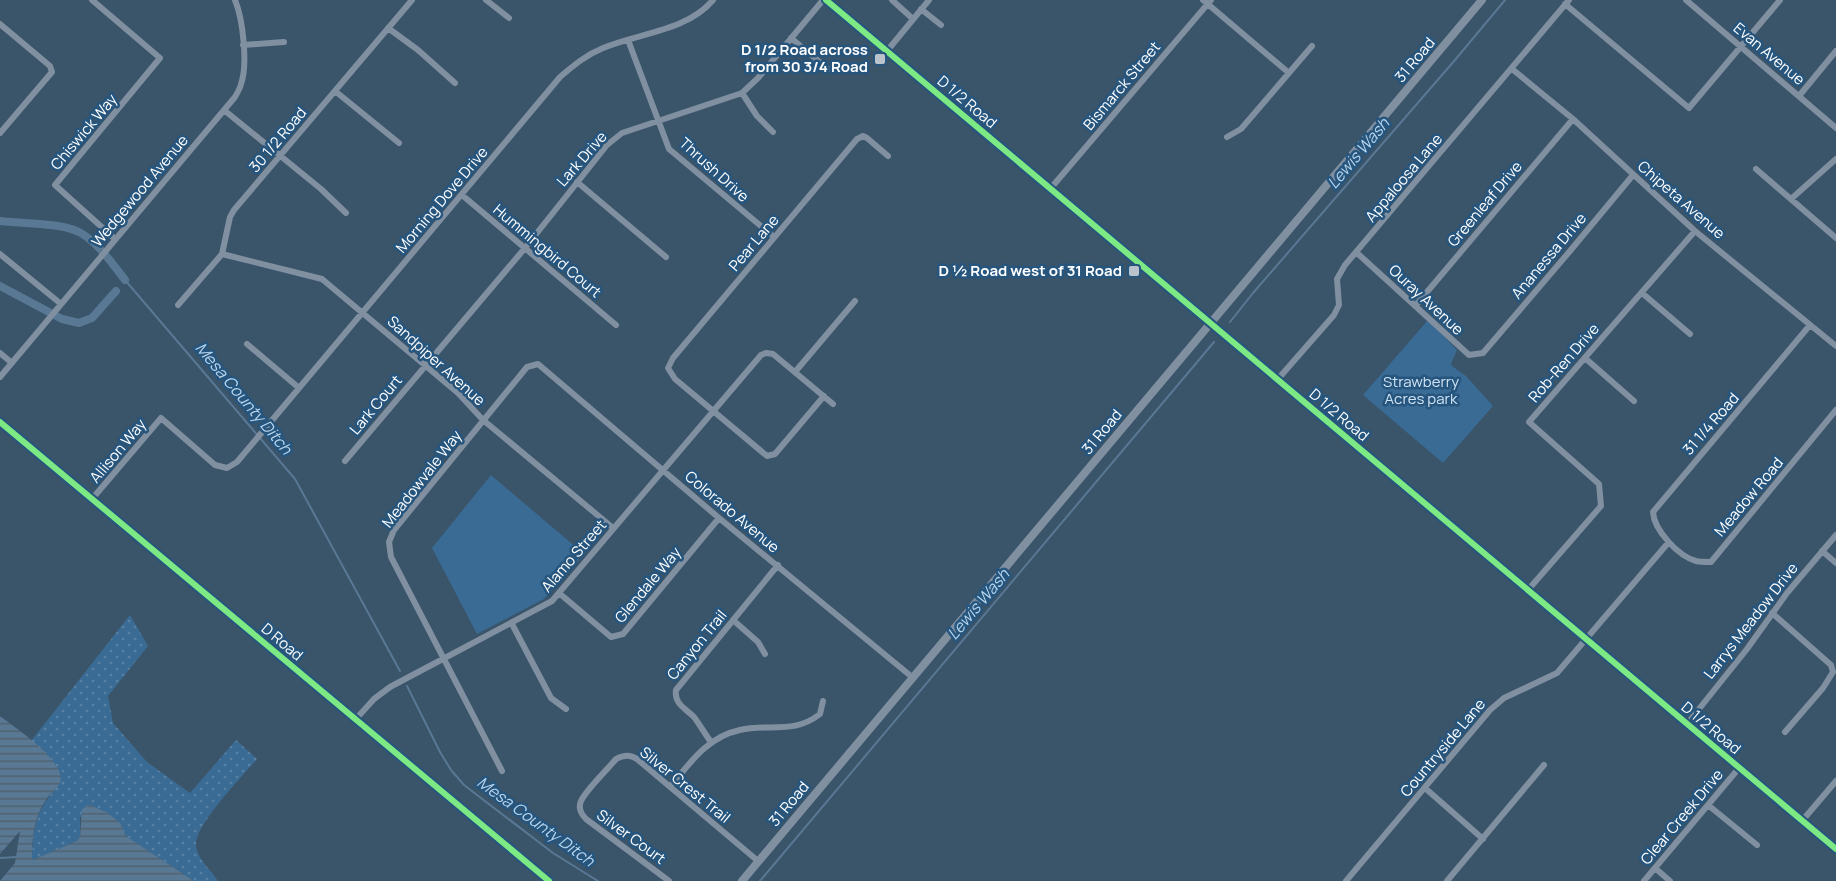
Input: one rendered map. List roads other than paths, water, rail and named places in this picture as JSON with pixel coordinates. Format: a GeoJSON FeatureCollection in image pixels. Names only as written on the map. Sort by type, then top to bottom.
{"type":"FeatureCollection","features":[{"type":"Feature","properties":{"kind":"main road","name":"D 1/2 Road"},"geometry":{"type":"LineString","coordinates":[[825,0],[1836,849]]}},
{"type":"Feature","properties":{"kind":"street","name":"Wedgewood Avenue"},"geometry":{"type":"LineString","coordinates":[[0,377],[235,97],[242,83],[244,71],[240,13],[235,0]]}},
{"type":"Feature","properties":{"kind":"street","name":"30 1/2 Road"},"geometry":{"type":"LineString","coordinates":[[178,305],[222,254],[230,217],[412,0]]}},
{"type":"Feature","properties":{"kind":"street"},"geometry":{"type":"LineString","coordinates":[[486,0],[509,18]]}},
{"type":"Feature","properties":{"kind":"street","name":"Morning Dove Drive"},"geometry":{"type":"LineString","coordinates":[[227,468],[237,462],[256,440],[560,76],[580,59],[604,48],[688,20],[705,9],[713,0]]}},
{"type":"Feature","properties":{"kind":"street","name":"Lark Drive"},"geometry":{"type":"LineString","coordinates":[[425,366],[608,145],[621,133],[742,93],[758,78],[825,0]]}},
{"type":"Feature","properties":{"kind":"street"},"geometry":{"type":"LineString","coordinates":[[892,0],[913,19]]}},
{"type":"Feature","properties":{"kind":"street"},"geometry":{"type":"LineString","coordinates":[[887,51],[929,0]]}},
{"type":"Feature","properties":{"kind":"street","name":"31 Road"},"geometry":{"type":"LineString","coordinates":[[742,881],[1482,0]]}},
{"type":"Feature","properties":{"kind":"street","name":"Evan Avenue"},"geometry":{"type":"LineString","coordinates":[[1686,0],[1836,128]]}},
{"type":"Feature","properties":{"kind":"street"},"geometry":{"type":"LineString","coordinates":[[1567,2],[1689,108],[1780,0]]}},
{"type":"Feature","properties":{"kind":"street","name":"Chiswick Way"},"geometry":{"type":"LineString","coordinates":[[95,1],[160,58],[55,186],[116,239]]}},
{"type":"Feature","properties":{"kind":"street"},"geometry":{"type":"LineString","coordinates":[[1208,1],[1289,73]]}},
{"type":"Feature","properties":{"kind":"street","name":"Bismarck Street"},"geometry":{"type":"LineString","coordinates":[[1051,188],[1208,1]]}},
{"type":"Feature","properties":{"kind":"street","name":"Appaloosa Lane"},"geometry":{"type":"LineString","coordinates":[[1278,379],[1334,315],[1339,304],[1337,279],[1345,265],[1567,2]]}},
{"type":"Feature","properties":{"kind":"street"},"geometry":{"type":"LineString","coordinates":[[921,9],[941,26]]}},
{"type":"Feature","properties":{"kind":"street"},"geometry":{"type":"LineString","coordinates":[[0,24],[50,66],[52,72],[0,133]]}},
{"type":"Feature","properties":{"kind":"street"},"geometry":{"type":"LineString","coordinates":[[388,28],[418,50],[455,83]]}},
{"type":"Feature","properties":{"kind":"street"},"geometry":{"type":"LineString","coordinates":[[791,38],[828,69]]}},
{"type":"Feature","properties":{"kind":"street","name":"Thrush Drive"},"geometry":{"type":"LineString","coordinates":[[628,40],[669,149],[774,237]]}},
{"type":"Feature","properties":{"kind":"street"},"geometry":{"type":"LineString","coordinates":[[243,45],[284,42]]}},
{"type":"Feature","properties":{"kind":"street"},"geometry":{"type":"LineString","coordinates":[[1227,137],[1241,129],[1312,46]]}},
{"type":"Feature","properties":{"kind":"street"},"geometry":{"type":"LineString","coordinates":[[1799,96],[1836,51]]}},
{"type":"Feature","properties":{"kind":"street","name":"Chipeta Avenue"},"geometry":{"type":"LineString","coordinates":[[1512,69],[1573,119],[1695,231],[1836,346]]}},
{"type":"Feature","properties":{"kind":"street"},"geometry":{"type":"LineString","coordinates":[[335,91],[399,144]]}},
{"type":"Feature","properties":{"kind":"street"},"geometry":{"type":"LineString","coordinates":[[742,93],[757,116],[773,132]]}},
{"type":"Feature","properties":{"kind":"street"},"geometry":{"type":"LineString","coordinates":[[224,110],[281,155],[346,213]]}},
{"type":"Feature","properties":{"kind":"street","name":"Greenleaf Drive"},"geometry":{"type":"LineString","coordinates":[[1416,305],[1573,119]]}},
{"type":"Feature","properties":{"kind":"street","name":"Pear Lane"},"geometry":{"type":"LineString","coordinates":[[712,411],[675,379],[668,368],[674,358],[857,139],[863,136],[888,156]]}},
{"type":"Feature","properties":{"kind":"street"},"geometry":{"type":"LineString","coordinates":[[1791,199],[1836,159]]}},
{"type":"Feature","properties":{"kind":"street"},"geometry":{"type":"LineString","coordinates":[[1756,169],[1836,238]]}},
{"type":"Feature","properties":{"kind":"street","name":"Ananessa Drive"},"geometry":{"type":"LineString","coordinates":[[1483,353],[1633,175]]}},
{"type":"Feature","properties":{"kind":"street"},"geometry":{"type":"LineString","coordinates":[[577,182],[666,257]]}},
{"type":"Feature","properties":{"kind":"street","name":"Hummingbird Court"},"geometry":{"type":"LineString","coordinates":[[462,195],[616,325]]}},
{"type":"Feature","properties":{"kind":"street","name":"Rob-Ren Drive"},"geometry":{"type":"LineString","coordinates":[[1528,590],[1600,506],[1599,484],[1529,422],[1695,231]]}},
{"type":"Feature","properties":{"kind":"street","name":"Ouray Avenue"},"geometry":{"type":"LineString","coordinates":[[1356,252],[1469,355],[1483,353]]}},
{"type":"Feature","properties":{"kind":"street"},"geometry":{"type":"LineString","coordinates":[[0,254],[61,304]]}},
{"type":"Feature","properties":{"kind":"street","name":"Sandpiper Avenue"},"geometry":{"type":"LineString","coordinates":[[222,254],[322,279],[458,393],[483,420],[614,528]]}},
{"type":"Feature","properties":{"kind":"street"},"geometry":{"type":"LineString","coordinates":[[1642,293],[1690,334]]}},
{"type":"Feature","properties":{"kind":"street"},"geometry":{"type":"LineString","coordinates":[[833,404],[795,372],[855,301]]}},
{"type":"Feature","properties":{"kind":"street","name":"31 1/4 Road"},"geometry":{"type":"LineString","coordinates":[[1668,543],[1654,521],[1653,512],[1810,325]]}},
{"type":"Feature","properties":{"kind":"street"},"geometry":{"type":"LineString","coordinates":[[247,344],[299,388]]}},
{"type":"Feature","properties":{"kind":"street","name":"Alamo Street"},"geometry":{"type":"LineString","coordinates":[[356,720],[381,693],[548,604],[759,357],[766,352],[773,354],[795,372]]}},
{"type":"Feature","properties":{"kind":"street"},"geometry":{"type":"LineString","coordinates":[[0,353],[12,363]]}},
{"type":"Feature","properties":{"kind":"street"},"geometry":{"type":"LineString","coordinates":[[1585,358],[1634,400]]}},
{"type":"Feature","properties":{"kind":"street","name":"Colorado Avenue"},"geometry":{"type":"LineString","coordinates":[[538,364],[912,677]]}},
{"type":"Feature","properties":{"kind":"street","name":"Meadowvale Way"},"geometry":{"type":"LineString","coordinates":[[444,658],[392,557],[389,542],[394,530],[483,420],[527,368],[538,364]]}},
{"type":"Feature","properties":{"kind":"street","name":"Lark Court"},"geometry":{"type":"LineString","coordinates":[[345,461],[425,366]]}},
{"type":"Feature","properties":{"kind":"street"},"geometry":{"type":"LineString","coordinates":[[712,411],[764,455],[770,456],[775,454],[824,396]]}},
{"type":"Feature","properties":{"kind":"street","name":"Meadow Road"},"geometry":{"type":"LineString","coordinates":[[1668,543],[1695,561],[1711,562],[1836,410]]}},
{"type":"Feature","properties":{"kind":"street","name":"Allison Way"},"geometry":{"type":"LineString","coordinates":[[92,499],[161,418],[215,465],[227,468]]}},
{"type":"Feature","properties":{"kind":"street","name":"D Road"},"geometry":{"type":"LineString","coordinates":[[0,422],[549,881]]}},
{"type":"Feature","properties":{"kind":"street","name":"Glendale Way"},"geometry":{"type":"LineString","coordinates":[[559,593],[611,637],[623,634],[720,518]]}},
{"type":"Feature","properties":{"kind":"street","name":"Larrys Meadow Drive"},"geometry":{"type":"LineString","coordinates":[[1687,724],[1836,535]]}},
{"type":"Feature","properties":{"kind":"street","name":"Countryside Lane"},"geometry":{"type":"LineString","coordinates":[[1347,881],[1497,703],[1557,673],[1668,543]]}},
{"type":"Feature","properties":{"kind":"street"},"geometry":{"type":"LineString","coordinates":[[1822,551],[1836,563]]}},
{"type":"Feature","properties":{"kind":"street","name":"Canyon Trail"},"geometry":{"type":"LineString","coordinates":[[711,742],[693,717],[678,703],[675,697],[676,690],[778,565]]}},
{"type":"Feature","properties":{"kind":"street"},"geometry":{"type":"LineString","coordinates":[[1772,614],[1831,665],[1833,672],[1823,688],[1785,732]]}},
{"type":"Feature","properties":{"kind":"street"},"geometry":{"type":"LineString","coordinates":[[733,620],[758,642],[765,654]]}},
{"type":"Feature","properties":{"kind":"street"},"geometry":{"type":"LineString","coordinates":[[512,624],[551,698],[566,709]]}},
{"type":"Feature","properties":{"kind":"street"},"geometry":{"type":"LineString","coordinates":[[444,658],[502,771]]}},
{"type":"Feature","properties":{"kind":"street"},"geometry":{"type":"LineString","coordinates":[[670,787],[696,755],[711,742],[742,729],[779,729],[799,725],[820,714],[824,701]]}},
{"type":"Feature","properties":{"kind":"street","name":"Silver Crest Trail"},"geometry":{"type":"LineString","coordinates":[[580,811],[583,798],[616,759],[622,756],[634,757],[758,861]]}},
{"type":"Feature","properties":{"kind":"street"},"geometry":{"type":"LineString","coordinates":[[1447,881],[1544,765]]}},
{"type":"Feature","properties":{"kind":"street","name":"Clear Creek Drive"},"geometry":{"type":"LineString","coordinates":[[1644,881],[1739,768]]}},
{"type":"Feature","properties":{"kind":"street"},"geometry":{"type":"LineString","coordinates":[[1802,821],[1836,781]]}},
{"type":"Feature","properties":{"kind":"street"},"geometry":{"type":"LineString","coordinates":[[1425,788],[1483,839]]}},
{"type":"Feature","properties":{"kind":"street"},"geometry":{"type":"LineString","coordinates":[[1708,805],[1757,845]]}},
{"type":"Feature","properties":{"kind":"street","name":"Silver Court"},"geometry":{"type":"LineString","coordinates":[[580,811],[586,819],[669,881]]}},
{"type":"Feature","properties":{"kind":"street"},"geometry":{"type":"LineString","coordinates":[[1655,868],[1670,881]]}},
{"type":"Feature","properties":{"kind":"waterway","name":"Lewis Wash"},"geometry":{"type":"LineString","coordinates":[[1230,322],[1505,0]]}},
{"type":"Feature","properties":{"kind":"waterway","name":"Mesa County Ditch"},"geometry":{"type":"LineString","coordinates":[[0,221],[55,226],[76,231],[95,244],[125,280]]}},
{"type":"Feature","properties":{"kind":"waterway","name":"Mesa County Ditch"},"geometry":{"type":"LineString","coordinates":[[125,280],[295,479],[400,671]]}},
{"type":"Feature","properties":{"kind":"waterway"},"geometry":{"type":"LineString","coordinates":[[0,286],[62,319],[79,323],[92,318],[116,291]]}},
{"type":"Feature","properties":{"kind":"waterway","name":"Lewis Wash"},"geometry":{"type":"LineString","coordinates":[[760,881],[1214,342]]}},
{"type":"Feature","properties":{"kind":"waterway","name":"Mesa County Ditch"},"geometry":{"type":"LineString","coordinates":[[407,686],[440,752],[464,785],[553,853],[598,881]]}},
{"type":"Feature","properties":{"kind":"waterway"},"geometry":{"type":"LineString","coordinates":[[0,858],[17,857]]}},
{"type":"Feature","properties":{"kind":"place","name":"D 1/2 Road across from 30 3/4 Road"},"geometry":{"type":"Point","coordinates":[880,59]}},
{"type":"Feature","properties":{"kind":"place","name":"D ½ Road west of 31 Road"},"geometry":{"type":"Point","coordinates":[1134,271]}},
{"type":"Feature","properties":{"kind":"park label","name":"Strawberry Acres park"},"geometry":{"type":"Point","coordinates":[1421,390]}}]}
